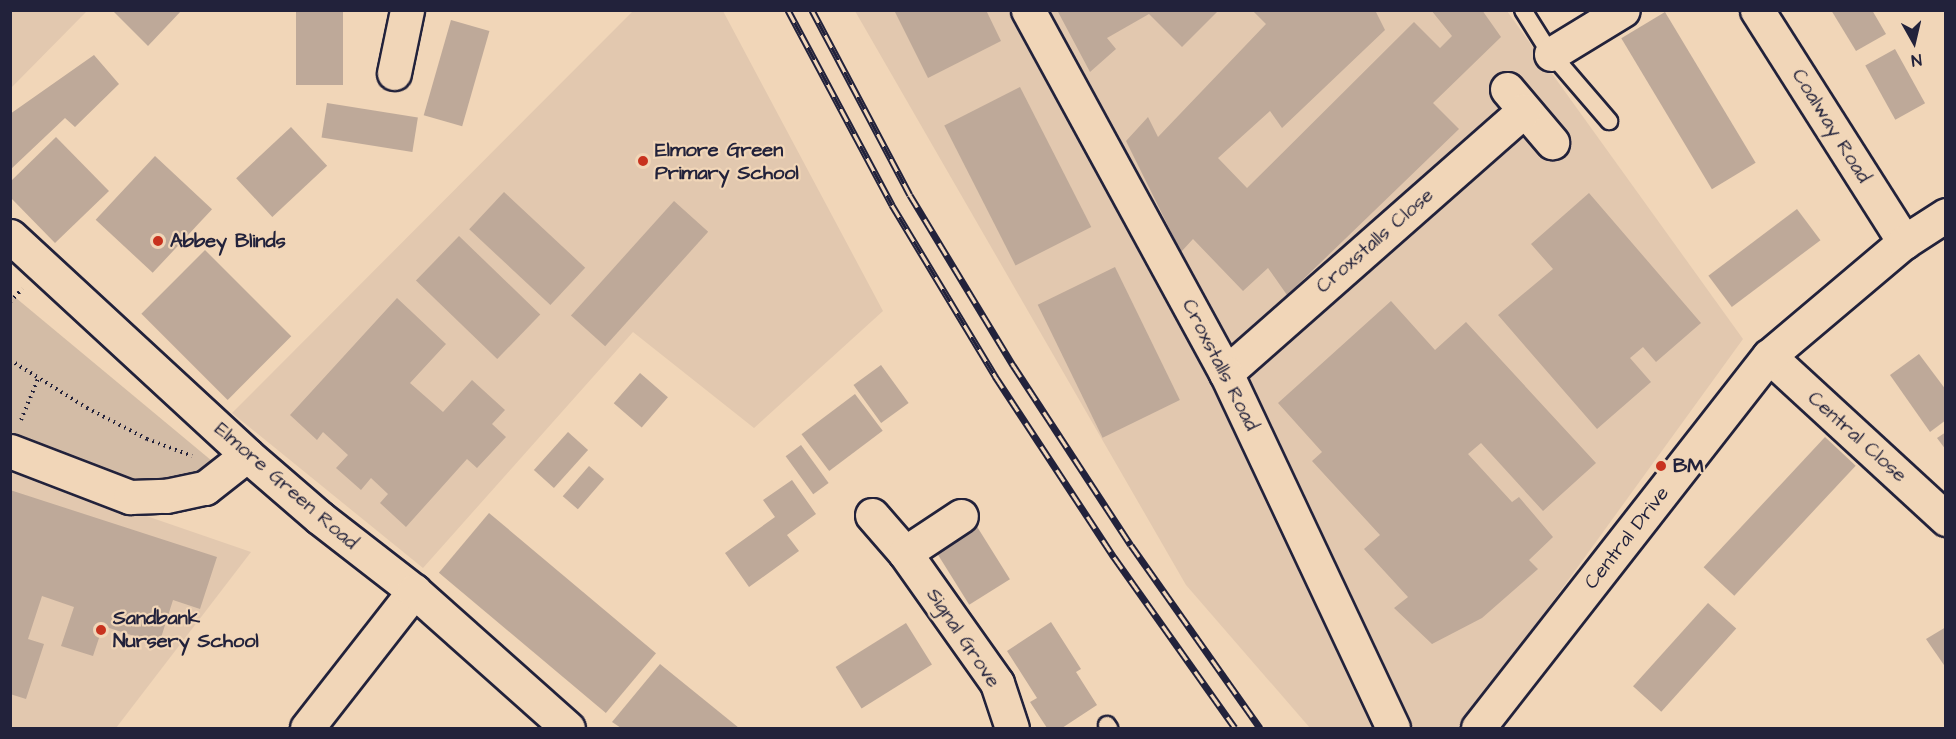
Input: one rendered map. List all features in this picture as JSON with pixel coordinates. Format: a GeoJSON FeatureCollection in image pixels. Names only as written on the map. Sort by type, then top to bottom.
{"type":"FeatureCollection","features":[{"type":"Feature","properties":{"kind":"street"},"geometry":{"type":"LineString","coordinates":[[394,73],[407,10]]}},
{"type":"Feature","properties":{"kind":"street","name":"Croxstalls Road"},"geometry":{"type":"LineString","coordinates":[[1028,10],[1226,373],[1393,729]]}},
{"type":"Feature","properties":{"kind":"street"},"geometry":{"type":"LineString","coordinates":[[1551,54],[1623,10]]}},
{"type":"Feature","properties":{"kind":"street","name":"Coalway Road"},"geometry":{"type":"LineString","coordinates":[[1757,10],[1904,242]]}},
{"type":"Feature","properties":{"kind":"street","name":"Croxstalls Close"},"geometry":{"type":"LineString","coordinates":[[1226,373],[1515,100],[1552,142]]}},
{"type":"Feature","properties":{"kind":"street","name":"Central Drive"},"geometry":{"type":"LineString","coordinates":[[1478,729],[1769,356],[1904,242],[1946,215]]}},
{"type":"Feature","properties":{"kind":"street","name":"Elmore Green Road"},"geometry":{"type":"LineString","coordinates":[[10,236],[45,264],[247,455],[320,518],[414,591],[568,729]]}},
{"type":"Feature","properties":{"kind":"street","name":"Central Close"},"geometry":{"type":"LineString","coordinates":[[1769,356],[1946,519]]}},
{"type":"Feature","properties":{"kind":"street"},"geometry":{"type":"LineString","coordinates":[[14,439],[130,497],[166,496],[205,488],[247,455]]}},
{"type":"Feature","properties":{"kind":"street","name":"Signal Grove"},"geometry":{"type":"LineString","coordinates":[[872,515],[905,553],[997,683],[1012,729]]}},
{"type":"Feature","properties":{"kind":"street"},"geometry":{"type":"LineString","coordinates":[[905,553],[961,516]]}},
{"type":"Feature","properties":{"kind":"street"},"geometry":{"type":"LineString","coordinates":[[307,729],[414,591]]}},
{"type":"Feature","properties":{"kind":"lane"},"geometry":{"type":"LineString","coordinates":[[1523,10],[1551,54],[1608,121]]}},
{"type":"Feature","properties":{"kind":"path"},"geometry":{"type":"LineString","coordinates":[[10,360],[38,379],[147,438],[188,456],[247,455]]}},
{"type":"Feature","properties":{"kind":"path"},"geometry":{"type":"LineString","coordinates":[[14,439],[38,379]]}},
{"type":"Feature","properties":{"kind":"shaded area"},"geometry":{"type":"Polygon","coordinates":[[[10,11],[87,11],[11,88],[10,11]]]}},
{"type":"Feature","properties":{"kind":"shaded area","name":"Elmore Green Primary School"},"geometry":{"type":"Polygon","coordinates":[[[633,11],[723,11],[883,311],[754,428],[633,332],[423,568],[232,413],[633,11]]]}},
{"type":"Feature","properties":{"kind":"shaded area"},"geometry":{"type":"Polygon","coordinates":[[[855,11],[1507,11],[1743,339],[1461,728],[1310,728],[1186,585],[855,11]]]}},
{"type":"Feature","properties":{"kind":"shaded area"},"geometry":{"type":"Polygon","coordinates":[[[10,293],[212,461],[197,476],[148,483],[11,438],[10,293]]]}},
{"type":"Feature","properties":{"kind":"shaded area","name":"Sandbank Nursery School"},"geometry":{"type":"Polygon","coordinates":[[[10,469],[251,552],[116,728],[11,728],[10,469]]]}},
{"type":"Feature","properties":{"kind":"building"},"geometry":{"type":"Polygon","coordinates":[[[112,10],[182,10],[148,46],[112,10]]]}},
{"type":"Feature","properties":{"kind":"building"},"geometry":{"type":"Polygon","coordinates":[[[296,10],[343,10],[343,85],[296,85],[296,10]]]}},
{"type":"Feature","properties":{"kind":"building"},"geometry":{"type":"Polygon","coordinates":[[[894,10],[986,10],[1001,41],[928,78],[894,10]]]}},
{"type":"Feature","properties":{"kind":"building"},"geometry":{"type":"Polygon","coordinates":[[[1057,10],[1219,10],[1182,47],[1149,14],[1107,38],[1116,49],[1090,72],[1057,10]]]}},
{"type":"Feature","properties":{"kind":"building"},"geometry":{"type":"Polygon","coordinates":[[[1252,10],[1375,10],[1385,30],[1282,128],[1270,111],[1218,158],[1247,188],[1414,22],[1440,48],[1452,36],[1431,10],[1482,10],[1501,37],[1433,103],[1459,129],[1287,295],[1268,268],[1243,291],[1193,239],[1181,252],[1126,141],[1148,117],[1158,137],[1266,24],[1252,10]]]}},
{"type":"Feature","properties":{"kind":"building"},"geometry":{"type":"Polygon","coordinates":[[[1831,10],[1872,10],[1886,34],[1856,51],[1831,10]]]}},
{"type":"Feature","properties":{"kind":"building"},"geometry":{"type":"Polygon","coordinates":[[[1665,12],[1756,163],[1712,189],[1621,38],[1665,12]]]}},
{"type":"Feature","properties":{"kind":"building"},"geometry":{"type":"Polygon","coordinates":[[[451,20],[489,31],[462,126],[424,115],[451,20]]]}},
{"type":"Feature","properties":{"kind":"building"},"geometry":{"type":"Polygon","coordinates":[[[1895,49],[1925,103],[1895,120],[1865,65],[1895,49]]]}},
{"type":"Feature","properties":{"kind":"building"},"geometry":{"type":"Polygon","coordinates":[[[94,55],[119,84],[75,127],[65,118],[10,170],[10,114],[94,55]]]}},
{"type":"Feature","properties":{"kind":"building"},"geometry":{"type":"Polygon","coordinates":[[[1020,87],[1091,227],[1016,265],[944,126],[1020,87]]]}},
{"type":"Feature","properties":{"kind":"building"},"geometry":{"type":"Polygon","coordinates":[[[327,103],[418,117],[412,152],[322,138],[327,103]]]}},
{"type":"Feature","properties":{"kind":"building"},"geometry":{"type":"Polygon","coordinates":[[[291,127],[327,166],[272,217],[236,178],[291,127]]]}},
{"type":"Feature","properties":{"kind":"building"},"geometry":{"type":"Polygon","coordinates":[[[56,137],[109,191],[55,243],[10,197],[10,182],[56,137]]]}},
{"type":"Feature","properties":{"kind":"building"},"geometry":{"type":"Polygon","coordinates":[[[155,156],[212,209],[153,273],[96,220],[155,156]]]}},
{"type":"Feature","properties":{"kind":"building"},"geometry":{"type":"Polygon","coordinates":[[[504,192],[585,268],[550,305],[469,229],[504,192]]]}},
{"type":"Feature","properties":{"kind":"building"},"geometry":{"type":"Polygon","coordinates":[[[1589,193],[1701,323],[1656,362],[1643,347],[1630,358],[1651,382],[1597,429],[1498,315],[1553,269],[1531,244],[1589,193]]]}},
{"type":"Feature","properties":{"kind":"building"},"geometry":{"type":"Polygon","coordinates":[[[674,201],[708,232],[605,346],[571,315],[674,201]]]}},
{"type":"Feature","properties":{"kind":"building"},"geometry":{"type":"Polygon","coordinates":[[[1797,209],[1820,240],[1732,307],[1708,276],[1797,209]]]}},
{"type":"Feature","properties":{"kind":"building"},"geometry":{"type":"Polygon","coordinates":[[[459,236],[540,314],[497,359],[416,281],[459,236]]]}},
{"type":"Feature","properties":{"kind":"building"},"geometry":{"type":"Polygon","coordinates":[[[205,250],[291,336],[228,400],[141,314],[205,250]]]}},
{"type":"Feature","properties":{"kind":"building"},"geometry":{"type":"Polygon","coordinates":[[[1115,267],[1180,400],[1103,438],[1038,305],[1115,267]]]}},
{"type":"Feature","properties":{"kind":"building"},"geometry":{"type":"Polygon","coordinates":[[[397,298],[446,344],[410,383],[443,412],[472,380],[505,410],[492,424],[506,437],[477,468],[467,459],[406,527],[380,503],[388,494],[371,478],[361,490],[336,468],[348,455],[323,432],[317,440],[290,415],[397,298]]]}},
{"type":"Feature","properties":{"kind":"building"},"geometry":{"type":"Polygon","coordinates":[[[1391,301],[1435,350],[1466,322],[1596,463],[1543,511],[1481,443],[1468,454],[1512,502],[1519,497],[1553,537],[1529,560],[1538,569],[1482,618],[1432,644],[1394,608],[1408,597],[1364,549],[1380,535],[1312,461],[1322,452],[1278,403],[1391,301]]]}},
{"type":"Feature","properties":{"kind":"building"},"geometry":{"type":"Polygon","coordinates":[[[1919,354],[1946,390],[1946,420],[1930,432],[1890,375],[1919,354]]]}},
{"type":"Feature","properties":{"kind":"building"},"geometry":{"type":"Polygon","coordinates":[[[881,365],[909,403],[881,423],[853,385],[881,365]]]}},
{"type":"Feature","properties":{"kind":"building"},"geometry":{"type":"Polygon","coordinates":[[[640,373],[668,397],[642,427],[614,403],[640,373]]]}},
{"type":"Feature","properties":{"kind":"building"},"geometry":{"type":"Polygon","coordinates":[[[855,394],[883,431],[829,471],[801,434],[855,394]]]}},
{"type":"Feature","properties":{"kind":"building"},"geometry":{"type":"Polygon","coordinates":[[[568,432],[588,450],[554,488],[534,470],[568,432]]]}},
{"type":"Feature","properties":{"kind":"building"},"geometry":{"type":"Polygon","coordinates":[[[1946,432],[1946,450],[1937,438],[1946,432]]]}},
{"type":"Feature","properties":{"kind":"building"},"geometry":{"type":"Polygon","coordinates":[[[1825,437],[1856,466],[1734,596],[1704,567],[1825,437]]]}},
{"type":"Feature","properties":{"kind":"building"},"geometry":{"type":"Polygon","coordinates":[[[801,445],[829,483],[813,494],[786,456],[801,445]]]}},
{"type":"Feature","properties":{"kind":"building"},"geometry":{"type":"Polygon","coordinates":[[[589,466],[604,479],[578,509],[563,496],[589,466]]]}},
{"type":"Feature","properties":{"kind":"building"},"geometry":{"type":"Polygon","coordinates":[[[792,480],[816,514],[787,535],[799,551],[749,587],[725,553],[775,517],[763,500],[792,480]]]}},
{"type":"Feature","properties":{"kind":"building"},"geometry":{"type":"Polygon","coordinates":[[[10,490],[217,557],[200,609],[173,600],[159,644],[103,626],[93,656],[61,646],[74,607],[42,596],[28,639],[44,644],[26,699],[10,694],[10,490]]]}},
{"type":"Feature","properties":{"kind":"building"},"geometry":{"type":"Polygon","coordinates":[[[489,513],[656,653],[606,713],[439,573],[489,513]]]}},
{"type":"Feature","properties":{"kind":"building"},"geometry":{"type":"Polygon","coordinates":[[[976,525],[1010,579],[969,605],[935,550],[976,525]]]}},
{"type":"Feature","properties":{"kind":"building"},"geometry":{"type":"Polygon","coordinates":[[[1708,603],[1736,628],[1661,712],[1633,686],[1708,603]]]}},
{"type":"Feature","properties":{"kind":"building"},"geometry":{"type":"Polygon","coordinates":[[[1051,622],[1081,669],[1076,672],[1097,705],[1062,728],[1047,728],[1030,702],[1037,698],[1007,651],[1051,622]]]}},
{"type":"Feature","properties":{"kind":"building"},"geometry":{"type":"Polygon","coordinates":[[[906,623],[932,665],[862,709],[836,667],[906,623]]]}},
{"type":"Feature","properties":{"kind":"building"},"geometry":{"type":"Polygon","coordinates":[[[1946,627],[1946,668],[1926,639],[1946,627]]]}},
{"type":"Feature","properties":{"kind":"building"},"geometry":{"type":"Polygon","coordinates":[[[660,664],[739,728],[621,728],[612,722],[660,664]]]}},
{"type":"Feature","properties":{"kind":"railway"},"geometry":{"type":"LineString","coordinates":[[788,10],[892,205],[995,376],[1114,557],[1235,728]]}},
{"type":"Feature","properties":{"kind":"railway"},"geometry":{"type":"LineString","coordinates":[[812,10],[910,195],[1013,365],[1131,545],[1260,728]]}},
{"type":"Feature","properties":{"kind":"place","name":"Elmore Green Primary School"},"geometry":{"type":"Point","coordinates":[643,161]}},
{"type":"Feature","properties":{"kind":"place","name":"Abbey Blinds"},"geometry":{"type":"Point","coordinates":[158,241]}},
{"type":"Feature","properties":{"kind":"place","name":"BM"},"geometry":{"type":"Point","coordinates":[1661,466]}},
{"type":"Feature","properties":{"kind":"place","name":"Sandbank Nursery School"},"geometry":{"type":"Point","coordinates":[101,630]}}]}
